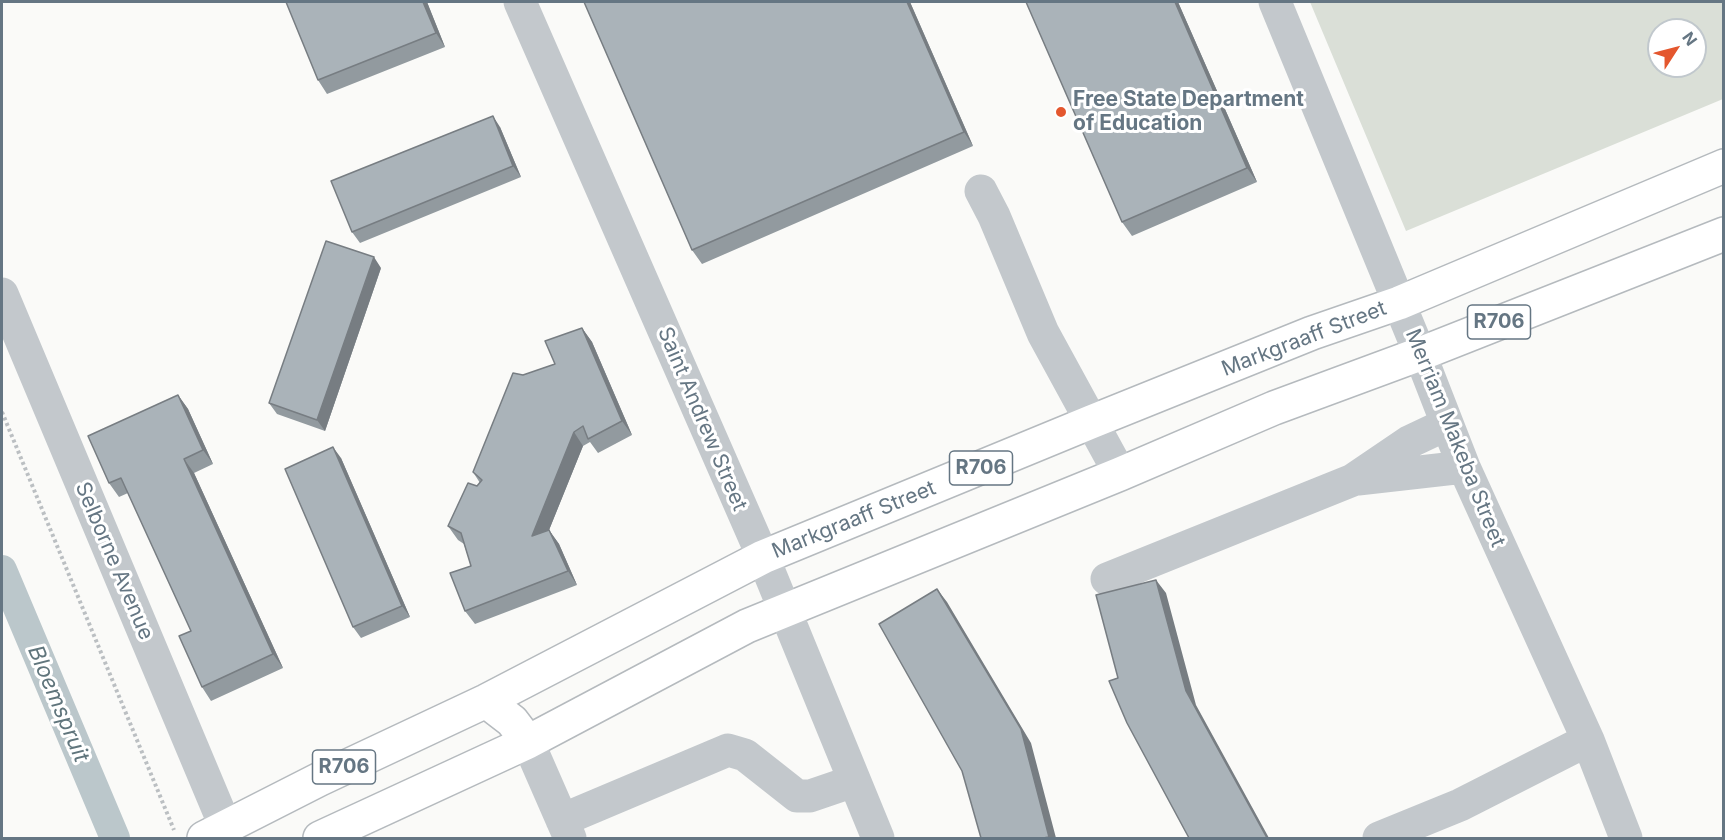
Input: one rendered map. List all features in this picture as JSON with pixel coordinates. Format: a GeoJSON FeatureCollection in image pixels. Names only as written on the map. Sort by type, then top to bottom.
{"type":"FeatureCollection","features":[{"type":"Feature","properties":{"kind":"main road","name":"Markgraaff Street"},"geometry":{"type":"LineString","coordinates":[[215,833],[320,778],[486,701],[763,558],[1312,333],[1400,303],[1724,166]]}},
{"type":"Feature","properties":{"kind":"main road","name":"R706"},"geometry":{"type":"LineString","coordinates":[[320,838],[528,742],[747,626],[1120,474],[1274,408],[1420,354],[1724,234]]}},
{"type":"Feature","properties":{"kind":"main road"},"geometry":{"type":"LineString","coordinates":[[486,701],[512,721],[528,742]]}},
{"type":"Feature","properties":{"kind":"street","name":"Saint Andrew Street"},"geometry":{"type":"LineString","coordinates":[[520,2],[763,558],[878,838]]}},
{"type":"Feature","properties":{"kind":"street","name":"Merriam Makeba Street"},"geometry":{"type":"LineString","coordinates":[[1275,2],[1400,303],[1464,467],[1588,740],[1626,838]]}},
{"type":"Feature","properties":{"kind":"street"},"geometry":{"type":"LineString","coordinates":[[981,191],[994,216],[1043,333],[1120,474]]}},
{"type":"Feature","properties":{"kind":"street","name":"Selborne Avenue"},"geometry":{"type":"LineString","coordinates":[[2,294],[215,833]]}},
{"type":"Feature","properties":{"kind":"street"},"geometry":{"type":"LineString","coordinates":[[1107,579],[1353,480],[1410,442],[1447,424]]}},
{"type":"Feature","properties":{"kind":"street"},"geometry":{"type":"LineString","coordinates":[[1353,480],[1464,467]]}},
{"type":"Feature","properties":{"kind":"street"},"geometry":{"type":"LineString","coordinates":[[1378,838],[1460,805],[1588,740]]}},
{"type":"Feature","properties":{"kind":"street"},"geometry":{"type":"LineString","coordinates":[[528,742],[566,829],[728,750],[745,755],[797,796],[810,796],[854,781]]}},
{"type":"Feature","properties":{"kind":"path"},"geometry":{"type":"LineString","coordinates":[[2,412],[178,838]]}},
{"type":"Feature","properties":{"kind":"shaded area"},"geometry":{"type":"Polygon","coordinates":[[[1310,2],[1723,2],[1723,99],[1406,231],[1310,2]]]}},
{"type":"Feature","properties":{"kind":"building"},"geometry":{"type":"Polygon","coordinates":[[[286,2],[423,2],[436,33],[318,80],[286,2]]]}},
{"type":"Feature","properties":{"kind":"building"},"geometry":{"type":"Polygon","coordinates":[[[584,2],[907,2],[964,132],[692,250],[584,2]]]}},
{"type":"Feature","properties":{"kind":"building"},"geometry":{"type":"Polygon","coordinates":[[[1026,2],[1175,2],[1247,168],[1122,222],[1026,2]]]}},
{"type":"Feature","properties":{"kind":"building"},"geometry":{"type":"Polygon","coordinates":[[[493,116],[513,166],[352,232],[331,181],[493,116]]]}},
{"type":"Feature","properties":{"kind":"building"},"geometry":{"type":"Polygon","coordinates":[[[326,241],[374,257],[317,420],[269,403],[326,241]]]}},
{"type":"Feature","properties":{"kind":"building"},"geometry":{"type":"Polygon","coordinates":[[[582,328],[622,421],[588,439],[583,426],[574,432],[532,536],[549,530],[568,571],[465,611],[450,573],[471,566],[461,533],[448,526],[468,483],[477,486],[482,480],[473,472],[513,373],[523,375],[555,364],[545,341],[582,328]]]}},
{"type":"Feature","properties":{"kind":"building"},"geometry":{"type":"Polygon","coordinates":[[[178,395],[203,450],[184,459],[273,654],[202,687],[179,636],[191,631],[121,478],[109,483],[88,436],[178,395]]]}},
{"type":"Feature","properties":{"kind":"building"},"geometry":{"type":"Polygon","coordinates":[[[333,447],[402,606],[353,627],[285,469],[333,447]]]}},
{"type":"Feature","properties":{"kind":"building"},"geometry":{"type":"Polygon","coordinates":[[[1156,580],[1186,691],[1267,838],[1189,838],[1127,723],[1109,681],[1118,678],[1096,595],[1156,580]]]}},
{"type":"Feature","properties":{"kind":"building"},"geometry":{"type":"Polygon","coordinates":[[[937,589],[1021,729],[1049,837],[981,838],[962,771],[879,624],[937,589]]]}},
{"type":"Feature","properties":{"kind":"waterway","name":"Bloemspruit"},"geometry":{"type":"LineString","coordinates":[[2,570],[115,838]]}},
{"type":"Feature","properties":{"kind":"place","name":"Free State Department of Education"},"geometry":{"type":"Point","coordinates":[1061,112]}}]}
